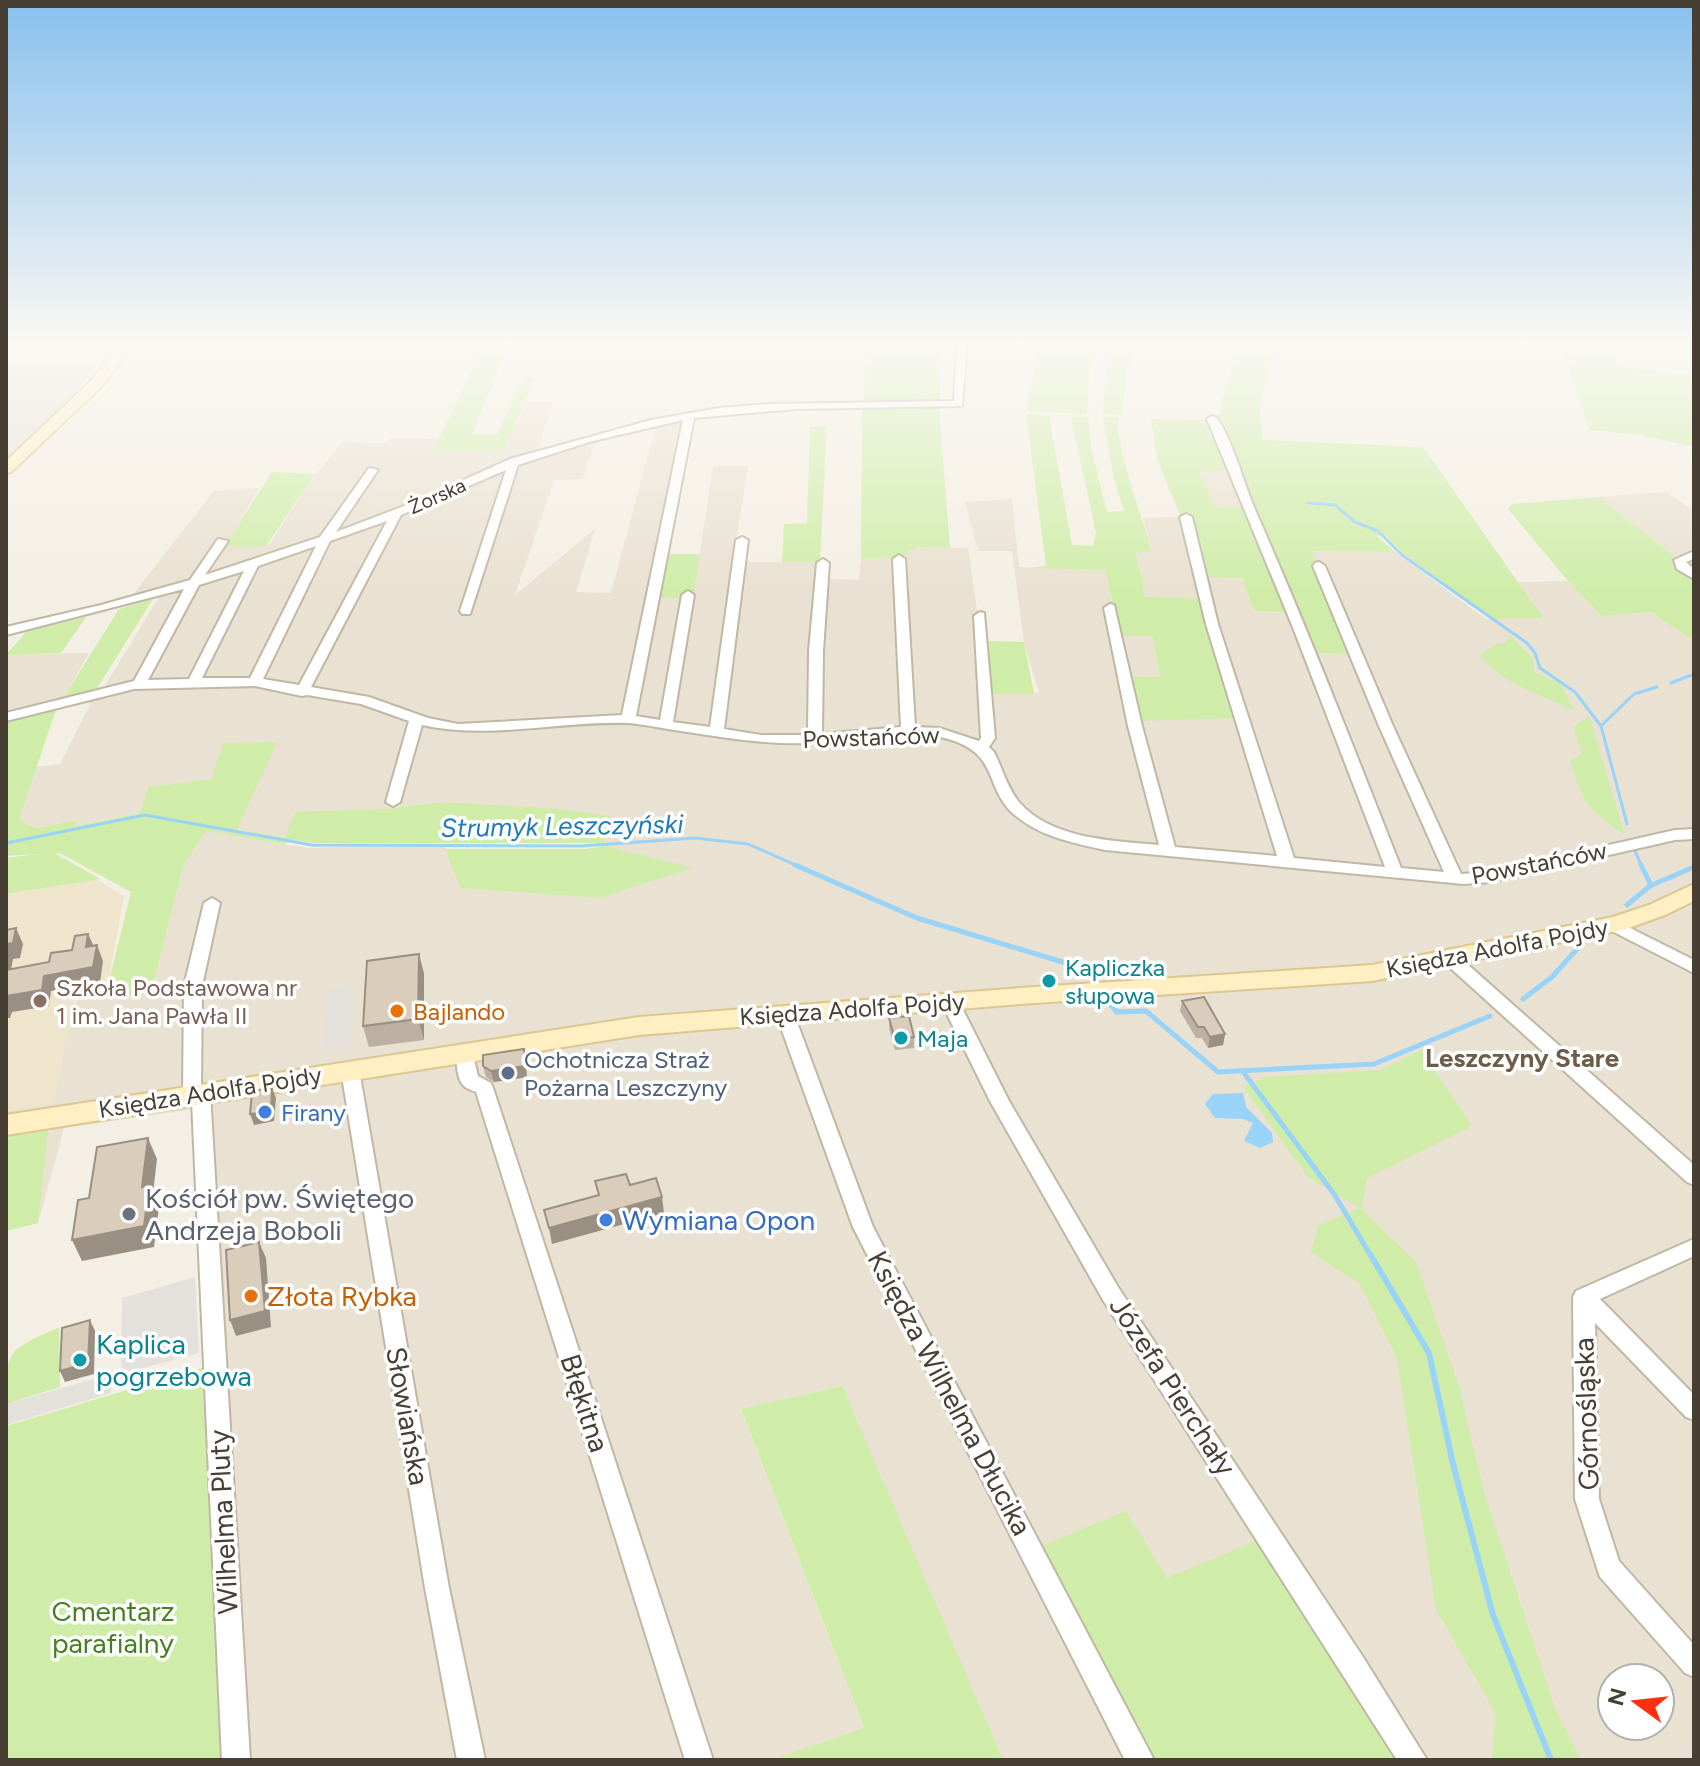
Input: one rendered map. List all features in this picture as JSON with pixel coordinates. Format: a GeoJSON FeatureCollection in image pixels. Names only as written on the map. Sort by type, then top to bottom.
{"type":"FeatureCollection","features":[{"type":"Feature","properties":{"kind":"street"},"geometry":{"type":"LineString","coordinates":[[6,469],[51,426]]}},
{"type":"Feature","properties":{"kind":"street","name":"Żorska"},"geometry":{"type":"LineString","coordinates":[[6,631],[71,618],[253,564],[397,513],[514,461],[645,426]]}},
{"type":"Feature","properties":{"kind":"street"},"geometry":{"type":"LineString","coordinates":[[628,719],[687,426]]}},
{"type":"Feature","properties":{"kind":"street"},"geometry":{"type":"LineString","coordinates":[[1218,426],[1224,452],[1280,577],[1395,873]]}},
{"type":"Feature","properties":{"kind":"street"},"geometry":{"type":"LineString","coordinates":[[466,611],[514,461]]}},
{"type":"Feature","properties":{"kind":"street"},"geometry":{"type":"LineString","coordinates":[[255,682],[326,537],[373,470]]}},
{"type":"Feature","properties":{"kind":"street"},"geometry":{"type":"LineString","coordinates":[[302,692],[397,513]]}},
{"type":"Feature","properties":{"kind":"street"},"geometry":{"type":"LineString","coordinates":[[1186,517],[1212,624],[1287,862]]}},
{"type":"Feature","properties":{"kind":"street"},"geometry":{"type":"LineString","coordinates":[[716,733],[742,540]]}},
{"type":"Feature","properties":{"kind":"street"},"geometry":{"type":"LineString","coordinates":[[139,684],[194,582],[222,541]]}},
{"type":"Feature","properties":{"kind":"street"},"geometry":{"type":"LineString","coordinates":[[1694,555],[1680,560],[1681,566],[1694,575]]}},
{"type":"Feature","properties":{"kind":"street"},"geometry":{"type":"LineString","coordinates":[[899,559],[908,731]]}},
{"type":"Feature","properties":{"kind":"street"},"geometry":{"type":"LineString","coordinates":[[815,739],[816,638],[823,563]]}},
{"type":"Feature","properties":{"kind":"street"},"geometry":{"type":"LineString","coordinates":[[194,681],[253,564]]}},
{"type":"Feature","properties":{"kind":"street"},"geometry":{"type":"LineString","coordinates":[[1319,566],[1386,726],[1455,878]]}},
{"type":"Feature","properties":{"kind":"street"},"geometry":{"type":"LineString","coordinates":[[666,723],[688,595]]}},
{"type":"Feature","properties":{"kind":"street"},"geometry":{"type":"LineString","coordinates":[[1110,608],[1135,726],[1168,851]]}},
{"type":"Feature","properties":{"kind":"street"},"geometry":{"type":"LineString","coordinates":[[980,616],[988,738],[982,748]]}},
{"type":"Feature","properties":{"kind":"street","name":"Powstańców"},"geometry":{"type":"LineString","coordinates":[[6,717],[139,684],[255,682],[364,700],[417,719],[472,728],[628,719],[761,739],[815,739],[908,731],[951,734],[982,748],[990,756],[1011,802],[1025,816],[1049,830],[1087,842],[1455,878],[1490,877],[1675,835],[1694,834]]}},
{"type":"Feature","properties":{"kind":"street"},"geometry":{"type":"LineString","coordinates":[[393,802],[417,719]]}},
{"type":"Feature","properties":{"kind":"street","name":"Księdza Adolfa Pojdy"},"geometry":{"type":"LineString","coordinates":[[6,1125],[639,1026],[1372,973],[1452,960],[1614,925],[1655,911],[1694,891]]}},
{"type":"Feature","properties":{"kind":"street","name":"Wilhelma Pluty"},"geometry":{"type":"LineString","coordinates":[[212,903],[193,986],[196,1094],[236,1760]]}},
{"type":"Feature","properties":{"kind":"street"},"geometry":{"type":"LineString","coordinates":[[1614,925],[1694,967]]}},
{"type":"Feature","properties":{"kind":"street"},"geometry":{"type":"LineString","coordinates":[[1452,960],[1694,1177]]}},
{"type":"Feature","properties":{"kind":"street","name":"Józefa Pierchały"},"geometry":{"type":"LineString","coordinates":[[950,1002],[980,1067],[1109,1287],[1413,1760]]}},
{"type":"Feature","properties":{"kind":"street","name":"Księdza Wilhelma Dłucika"},"geometry":{"type":"LineString","coordinates":[[785,1014],[863,1227],[1140,1760]]}},
{"type":"Feature","properties":{"kind":"street","name":"Błękitna"},"geometry":{"type":"LineString","coordinates":[[465,1052],[469,1080],[484,1088],[699,1760]]}},
{"type":"Feature","properties":{"kind":"street","name":"Słowiańska"},"geometry":{"type":"LineString","coordinates":[[350,1070],[437,1588],[471,1760]]}},
{"type":"Feature","properties":{"kind":"street"},"geometry":{"type":"LineString","coordinates":[[1694,1247],[1584,1297],[1694,1410]]}},
{"type":"Feature","properties":{"kind":"street","name":"Górnośląska"},"geometry":{"type":"LineString","coordinates":[[1584,1297],[1587,1499],[1609,1568],[1694,1664]]}},
{"type":"Feature","properties":{"kind":"shaded area"},"geometry":{"type":"Polygon","coordinates":[[[6,426],[41,426],[6,460],[6,426]]]}},
{"type":"Feature","properties":{"kind":"shaded area"},"geometry":{"type":"Polygon","coordinates":[[[515,426],[545,426],[538,449],[596,436],[583,479],[554,480],[515,595],[595,529],[576,592],[611,593],[656,426],[684,426],[654,597],[683,597],[684,592],[694,592],[713,466],[748,466],[733,562],[820,562],[827,579],[859,580],[861,559],[902,557],[916,547],[968,548],[989,694],[1039,693],[1024,642],[1012,551],[978,551],[965,502],[1012,499],[1019,567],[1105,570],[1120,636],[1152,636],[1160,677],[1128,676],[1193,718],[1236,718],[1145,598],[1136,552],[1152,551],[1143,518],[1186,517],[1242,578],[1254,611],[1297,614],[1313,653],[1348,654],[1311,563],[1316,563],[1310,550],[1395,552],[1486,619],[1542,618],[1518,582],[1568,581],[1602,616],[1651,612],[1694,641],[1694,1760],[1003,1760],[841,1386],[741,1410],[864,1729],[772,1760],[225,1760],[195,1109],[64,1128],[38,1223],[6,1231],[6,1111],[54,1102],[75,994],[74,1005],[79,996],[107,989],[127,996],[151,993],[184,864],[206,831],[308,848],[444,844],[460,888],[599,898],[691,868],[605,848],[609,816],[441,802],[387,809],[285,838],[236,830],[276,742],[212,779],[148,787],[140,813],[74,826],[75,820],[37,828],[25,824],[20,816],[35,767],[60,764],[91,698],[105,686],[159,597],[128,601],[214,491],[259,488],[225,547],[269,545],[312,479],[343,442],[386,443],[390,438],[438,439],[432,453],[503,450],[515,426]]]}},
{"type":"Feature","properties":{"kind":"shaded area"},"geometry":{"type":"Polygon","coordinates":[[[1228,470],[1245,506],[1215,508],[1199,471],[1228,470]]]}},
{"type":"Feature","properties":{"kind":"shaded area"},"geometry":{"type":"Polygon","coordinates":[[[1666,492],[1694,511],[1694,578],[1675,564],[1673,555],[1598,497],[1666,492]]]}},
{"type":"Feature","properties":{"kind":"shaded area"},"geometry":{"type":"Polygon","coordinates":[[[89,653],[64,697],[6,711],[6,655],[89,653]]]}},
{"type":"Feature","properties":{"kind":"shaded area","name":"Szkoła Podstawowa nr 1 im. Jana Pawła II"},"geometry":{"type":"Polygon","coordinates":[[[96,879],[124,896],[107,989],[75,994],[54,1103],[6,1111],[6,894],[96,879]]]}},
{"type":"Feature","properties":{"kind":"shaded area"},"geometry":{"type":"Polygon","coordinates":[[[353,985],[352,1046],[324,1050],[328,989],[353,985]]]}},
{"type":"Feature","properties":{"kind":"shaded area"},"geometry":{"type":"Polygon","coordinates":[[[195,1277],[199,1353],[121,1374],[122,1298],[195,1277]]]}},
{"type":"Feature","properties":{"kind":"shaded area"},"geometry":{"type":"Polygon","coordinates":[[[111,1374],[111,1393],[6,1425],[6,1404],[111,1374]]]}},
{"type":"Feature","properties":{"kind":"green space"},"geometry":{"type":"Polygon","coordinates":[[[445,426],[475,426],[472,434],[497,434],[500,426],[514,426],[503,450],[432,453],[445,426]]]}},
{"type":"Feature","properties":{"kind":"green space"},"geometry":{"type":"Polygon","coordinates":[[[827,426],[820,562],[782,562],[784,524],[807,523],[810,427],[827,426]]]}},
{"type":"Feature","properties":{"kind":"green space"},"geometry":{"type":"Polygon","coordinates":[[[862,426],[941,426],[950,548],[916,547],[902,557],[861,559],[862,426]]]}},
{"type":"Feature","properties":{"kind":"green space"},"geometry":{"type":"Polygon","coordinates":[[[1028,426],[1051,426],[1072,545],[1093,546],[1096,533],[1073,426],[1089,426],[1107,512],[1124,511],[1113,474],[1105,426],[1118,426],[1125,462],[1152,552],[1136,552],[1145,597],[1203,599],[1237,718],[1137,721],[1128,676],[1160,677],[1152,636],[1120,636],[1105,570],[1030,568],[1046,566],[1028,426]]]}},
{"type":"Feature","properties":{"kind":"green space"},"geometry":{"type":"Polygon","coordinates":[[[1152,426],[1212,426],[1228,470],[1200,472],[1215,508],[1245,506],[1291,613],[1254,611],[1242,578],[1205,577],[1190,517],[1180,515],[1158,462],[1152,426]]]}},
{"type":"Feature","properties":{"kind":"green space"},"geometry":{"type":"Polygon","coordinates":[[[1221,426],[1261,426],[1263,440],[1423,447],[1543,618],[1493,619],[1404,554],[1385,535],[1377,536],[1395,552],[1311,551],[1317,563],[1312,564],[1348,654],[1313,653],[1221,426]]]}},
{"type":"Feature","properties":{"kind":"green space"},"geometry":{"type":"Polygon","coordinates":[[[1589,426],[1694,426],[1694,447],[1641,435],[1590,430],[1589,426]]]}},
{"type":"Feature","properties":{"kind":"green space"},"geometry":{"type":"Polygon","coordinates":[[[272,472],[315,474],[266,546],[224,547],[272,472]]]}},
{"type":"Feature","properties":{"kind":"green space"},"geometry":{"type":"Polygon","coordinates":[[[1598,497],[1673,555],[1675,564],[1694,578],[1694,641],[1651,612],[1602,616],[1568,581],[1508,509],[1512,504],[1598,497]]]}},
{"type":"Feature","properties":{"kind":"green space"},"geometry":{"type":"Polygon","coordinates":[[[662,554],[700,554],[694,592],[684,592],[683,598],[654,597],[662,554]]]}},
{"type":"Feature","properties":{"kind":"green space"},"geometry":{"type":"Polygon","coordinates":[[[153,599],[97,688],[64,697],[119,609],[153,599]]]}},
{"type":"Feature","properties":{"kind":"green space"},"geometry":{"type":"Polygon","coordinates":[[[86,617],[61,653],[6,655],[27,631],[86,617]]]}},
{"type":"Feature","properties":{"kind":"green space"},"geometry":{"type":"Polygon","coordinates":[[[1509,635],[1532,657],[1535,673],[1560,683],[1574,710],[1512,681],[1480,656],[1496,644],[1506,643],[1509,635]]]}},
{"type":"Feature","properties":{"kind":"green space"},"geometry":{"type":"Polygon","coordinates":[[[984,641],[1024,642],[1034,694],[988,694],[984,641]]]}},
{"type":"Feature","properties":{"kind":"green space"},"geometry":{"type":"Polygon","coordinates":[[[57,707],[20,816],[25,824],[37,828],[76,820],[75,826],[140,813],[148,787],[212,779],[223,743],[277,742],[237,830],[285,838],[295,812],[387,809],[441,802],[561,809],[610,816],[605,843],[315,843],[294,840],[284,844],[206,831],[184,864],[151,993],[127,996],[107,989],[131,892],[60,853],[56,854],[100,879],[6,894],[6,858],[40,854],[6,856],[6,720],[57,707]]]}},
{"type":"Feature","properties":{"kind":"green space"},"geometry":{"type":"Polygon","coordinates":[[[1589,716],[1625,835],[1588,804],[1570,761],[1582,754],[1573,727],[1589,716]]]}},
{"type":"Feature","properties":{"kind":"green space"},"geometry":{"type":"Polygon","coordinates":[[[605,846],[693,868],[599,898],[460,888],[445,849],[586,849],[605,846]]]}},
{"type":"Feature","properties":{"kind":"green space"},"geometry":{"type":"Polygon","coordinates":[[[1421,1050],[1472,1126],[1367,1178],[1361,1208],[1416,1262],[1458,1383],[1485,1495],[1556,1711],[1581,1760],[1492,1760],[1496,1714],[1436,1609],[1397,1359],[1360,1284],[1311,1252],[1318,1225],[1360,1208],[1308,1177],[1243,1087],[1265,1077],[1380,1070],[1421,1050]]]}},
{"type":"Feature","properties":{"kind":"green space"},"geometry":{"type":"Polygon","coordinates":[[[48,1128],[38,1223],[6,1231],[6,1137],[48,1128]]]}},
{"type":"Feature","properties":{"kind":"green space"},"geometry":{"type":"Polygon","coordinates":[[[59,1327],[60,1387],[6,1404],[7,1371],[13,1353],[29,1341],[59,1327]]]}},
{"type":"Feature","properties":{"kind":"green space","name":"Cmentarz parafialny"},"geometry":{"type":"Polygon","coordinates":[[[208,1366],[226,1760],[6,1760],[6,1426],[208,1366]]]}},
{"type":"Feature","properties":{"kind":"green space"},"geometry":{"type":"Polygon","coordinates":[[[842,1386],[1003,1760],[772,1760],[864,1728],[741,1409],[842,1386]]]}},
{"type":"Feature","properties":{"kind":"green space"},"geometry":{"type":"Polygon","coordinates":[[[1126,1511],[1167,1578],[1263,1538],[1399,1760],[1152,1760],[1041,1546],[1126,1511]]]}},
{"type":"Feature","properties":{"kind":"water"},"geometry":{"type":"Polygon","coordinates":[[[1243,1093],[1246,1107],[1272,1133],[1273,1142],[1260,1148],[1244,1141],[1253,1123],[1243,1119],[1215,1118],[1205,1104],[1213,1094],[1243,1093]]]}},
{"type":"Feature","properties":{"kind":"building"},"geometry":{"type":"Polygon","coordinates":[[[16,928],[13,943],[6,944],[6,930],[16,928]]]}},
{"type":"Feature","properties":{"kind":"building"},"geometry":{"type":"Polygon","coordinates":[[[88,934],[86,947],[97,945],[93,967],[44,976],[42,990],[6,996],[6,970],[49,962],[51,953],[72,950],[75,936],[88,934]]]}},
{"type":"Feature","properties":{"kind":"building"},"geometry":{"type":"Polygon","coordinates":[[[419,954],[418,1019],[363,1026],[367,961],[419,954]]]}},
{"type":"Feature","properties":{"kind":"building"},"geometry":{"type":"Polygon","coordinates":[[[1204,997],[1225,1034],[1210,1037],[1204,1027],[1198,1027],[1182,1001],[1204,997]]]}},
{"type":"Feature","properties":{"kind":"building"},"geometry":{"type":"Polygon","coordinates":[[[909,1016],[914,1037],[895,1039],[889,1018],[909,1016]]]}},
{"type":"Feature","properties":{"kind":"building"},"geometry":{"type":"Polygon","coordinates":[[[524,1049],[525,1066],[491,1071],[483,1066],[483,1055],[524,1049]]]}},
{"type":"Feature","properties":{"kind":"building"},"geometry":{"type":"Polygon","coordinates":[[[272,1088],[271,1111],[250,1114],[252,1091],[272,1088]]]}},
{"type":"Feature","properties":{"kind":"building"},"geometry":{"type":"Polygon","coordinates":[[[148,1138],[142,1187],[149,1185],[144,1226],[72,1240],[78,1200],[89,1198],[97,1147],[148,1138]]]}},
{"type":"Feature","properties":{"kind":"building"},"geometry":{"type":"Polygon","coordinates":[[[626,1174],[630,1185],[656,1178],[662,1197],[549,1228],[544,1210],[599,1195],[595,1181],[626,1174]]]}},
{"type":"Feature","properties":{"kind":"building","name":"Złota Rybka"},"geometry":{"type":"Polygon","coordinates":[[[259,1242],[265,1311],[230,1320],[226,1250],[259,1242]]]}},
{"type":"Feature","properties":{"kind":"building"},"geometry":{"type":"Polygon","coordinates":[[[90,1320],[88,1363],[60,1371],[62,1328],[90,1320]]]}},
{"type":"Feature","properties":{"kind":"waterway"},"geometry":{"type":"LineString","coordinates":[[1308,503],[1335,505],[1355,522],[1378,531],[1402,555],[1527,643],[1535,653],[1540,668],[1575,692],[1601,726]]}},
{"type":"Feature","properties":{"kind":"waterway"},"geometry":{"type":"LineString","coordinates":[[1671,683],[1694,674]]}},
{"type":"Feature","properties":{"kind":"waterway"},"geometry":{"type":"LineString","coordinates":[[1601,726],[1634,694],[1657,687]]}},
{"type":"Feature","properties":{"kind":"waterway"},"geometry":{"type":"LineString","coordinates":[[1601,726],[1627,824]]}},
{"type":"Feature","properties":{"kind":"waterway","name":"Strumyk Leszczyński"},"geometry":{"type":"LineString","coordinates":[[6,843],[145,815],[312,845],[582,846],[695,838],[748,844],[800,867]]}},
{"type":"Feature","properties":{"kind":"waterway"},"geometry":{"type":"LineString","coordinates":[[1635,851],[1642,867]]}},
{"type":"Feature","properties":{"kind":"waterway","name":"Strumyk Leszczyński"},"geometry":{"type":"LineString","coordinates":[[795,865],[917,918],[1069,964],[1098,978]]}},
{"type":"Feature","properties":{"kind":"waterway"},"geometry":{"type":"LineString","coordinates":[[1627,905],[1651,885],[1642,867]]}},
{"type":"Feature","properties":{"kind":"waterway"},"geometry":{"type":"LineString","coordinates":[[1652,885],[1694,867]]}},
{"type":"Feature","properties":{"kind":"waterway"},"geometry":{"type":"LineString","coordinates":[[1523,999],[1552,977],[1585,940]]}},
{"type":"Feature","properties":{"kind":"waterway"},"geometry":{"type":"LineString","coordinates":[[1106,1000],[1117,1012],[1146,1011],[1218,1072],[1374,1064],[1490,1016]]}},
{"type":"Feature","properties":{"kind":"waterway"},"geometry":{"type":"LineString","coordinates":[[1244,1073],[1334,1194],[1371,1256]]}},
{"type":"Feature","properties":{"kind":"waterway"},"geometry":{"type":"LineString","coordinates":[[1370,1254],[1429,1353],[1453,1464],[1493,1615],[1551,1760]]}},
{"type":"Feature","properties":{"kind":"place","name":"Kapliczka słupowa"},"geometry":{"type":"Point","coordinates":[1049,981]}},
{"type":"Feature","properties":{"kind":"place","name":"Szkoła Podstawowa nr 1 im. Jana Pawła II"},"geometry":{"type":"Point","coordinates":[40,1001]}},
{"type":"Feature","properties":{"kind":"place","name":"Bajlando"},"geometry":{"type":"Point","coordinates":[397,1011]}},
{"type":"Feature","properties":{"kind":"place","name":"Maja"},"geometry":{"type":"Point","coordinates":[901,1038]}},
{"type":"Feature","properties":{"kind":"place","name":"Ochotnicza Straż Pożarna Leszczyny"},"geometry":{"type":"Point","coordinates":[508,1073]}},
{"type":"Feature","properties":{"kind":"place","name":"Firany"},"geometry":{"type":"Point","coordinates":[265,1112]}},
{"type":"Feature","properties":{"kind":"place","name":"Kościół pw. Świętego Andrzeja Boboli"},"geometry":{"type":"Point","coordinates":[129,1214]}},
{"type":"Feature","properties":{"kind":"place","name":"Wymiana Opon"},"geometry":{"type":"Point","coordinates":[606,1220]}},
{"type":"Feature","properties":{"kind":"place","name":"Złota Rybka"},"geometry":{"type":"Point","coordinates":[251,1296]}},
{"type":"Feature","properties":{"kind":"place","name":"Kaplica pogrzebowa"},"geometry":{"type":"Point","coordinates":[80,1360]}},
{"type":"Feature","properties":{"kind":"district","name":"Leszczyny Stare"},"geometry":{"type":"Point","coordinates":[1522,1058]}}]}
